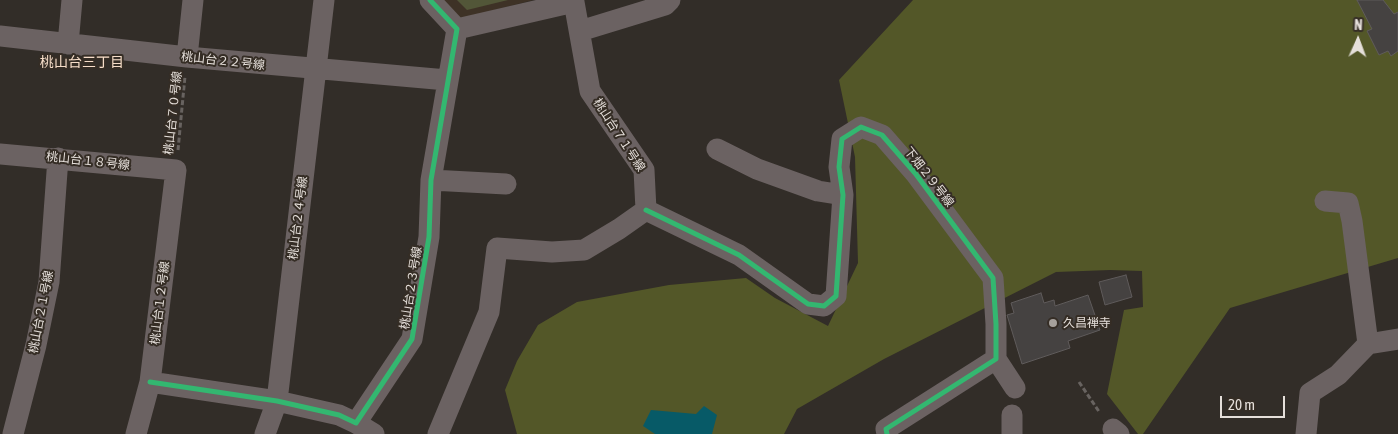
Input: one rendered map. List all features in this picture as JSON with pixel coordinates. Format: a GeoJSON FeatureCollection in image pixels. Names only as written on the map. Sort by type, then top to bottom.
{"type":"FeatureCollection","features":[{"type":"Feature","properties":{"kind":"street"},"geometry":{"type":"LineString","coordinates":[[68,44],[72,0]]}},
{"type":"Feature","properties":{"kind":"street"},"geometry":{"type":"LineString","coordinates":[[187,57],[192,0]]}},
{"type":"Feature","properties":{"kind":"street","name":"桃山台２４号線"},"geometry":{"type":"LineString","coordinates":[[265,434],[277,401],[324,0]]}},
{"type":"Feature","properties":{"kind":"street"},"geometry":{"type":"LineString","coordinates":[[430,0],[457,29]]}},
{"type":"Feature","properties":{"kind":"street"},"geometry":{"type":"LineString","coordinates":[[580,31],[665,5],[670,0]]}},
{"type":"Feature","properties":{"kind":"street","name":"桃山台７１号線"},"geometry":{"type":"LineString","coordinates":[[457,29],[574,2],[590,91],[644,170],[646,210]]}},
{"type":"Feature","properties":{"kind":"street","name":"桃山台２３号線"},"geometry":{"type":"LineString","coordinates":[[150,382],[277,401],[338,415],[363,430],[412,338],[429,237],[431,180],[446,80],[457,29]]}},
{"type":"Feature","properties":{"kind":"street","name":"桃山台２２号線"},"geometry":{"type":"LineString","coordinates":[[0,36],[315,70],[446,80]]}},
{"type":"Feature","properties":{"kind":"street","name":"下畑２９号線"},"geometry":{"type":"LineString","coordinates":[[646,210],[739,256],[808,304],[824,306],[836,296],[844,195],[839,167],[842,139],[861,127],[882,134],[915,173],[992,278],[996,324],[996,359]]}},
{"type":"Feature","properties":{"kind":"street"},"geometry":{"type":"LineString","coordinates":[[717,149],[757,169],[818,191],[844,195]]}},
{"type":"Feature","properties":{"kind":"street","name":"桃山台１８号線"},"geometry":{"type":"LineString","coordinates":[[0,154],[176,170]]}},
{"type":"Feature","properties":{"kind":"street","name":"桃山台２１号線"},"geometry":{"type":"LineString","coordinates":[[13,434],[36,345],[49,282],[58,158]]}},
{"type":"Feature","properties":{"kind":"street","name":"桃山台１２号線"},"geometry":{"type":"LineString","coordinates":[[136,434],[150,382],[176,170]]}},
{"type":"Feature","properties":{"kind":"street"},"geometry":{"type":"LineString","coordinates":[[431,180],[506,184]]}},
{"type":"Feature","properties":{"kind":"street"},"geometry":{"type":"LineString","coordinates":[[1325,201],[1348,203],[1368,344]]}},
{"type":"Feature","properties":{"kind":"street"},"geometry":{"type":"LineString","coordinates":[[438,434],[489,312],[497,248],[552,252],[584,250],[646,210]]}},
{"type":"Feature","properties":{"kind":"street"},"geometry":{"type":"LineString","coordinates":[[1306,434],[1310,393],[1338,375],[1368,344],[1398,339]]}},
{"type":"Feature","properties":{"kind":"street"},"geometry":{"type":"LineString","coordinates":[[887,434],[886,429],[996,359],[1015,388]]}},
{"type":"Feature","properties":{"kind":"path"},"geometry":{"type":"LineString","coordinates":[[1079,382],[1116,432]]}},
{"type":"Feature","properties":{"kind":"shaded area"},"geometry":{"type":"Polygon","coordinates":[[[441,0],[533,0],[460,19],[441,0]]]}},
{"type":"Feature","properties":{"kind":"green space"},"geometry":{"type":"Polygon","coordinates":[[[457,0],[508,0],[467,10],[457,0]]]}},
{"type":"Feature","properties":{"kind":"green space"},"geometry":{"type":"Polygon","coordinates":[[[913,0],[1398,0],[1398,258],[1230,308],[1143,434],[1138,434],[1107,394],[1124,310],[1143,307],[1142,271],[1110,270],[1056,272],[884,359],[797,409],[784,434],[517,434],[505,390],[517,361],[538,325],[577,302],[669,285],[746,278],[775,298],[828,326],[858,263],[855,157],[839,80],[913,0]]]}},
{"type":"Feature","properties":{"kind":"water"},"geometry":{"type":"Polygon","coordinates":[[[704,406],[717,415],[712,434],[655,434],[643,426],[651,410],[696,414],[704,406]]]}},
{"type":"Feature","properties":{"kind":"building"},"geometry":{"type":"Polygon","coordinates":[[[1357,0],[1383,0],[1394,14],[1398,12],[1398,51],[1391,56],[1388,51],[1379,55],[1367,31],[1372,29],[1357,0]]]}},
{"type":"Feature","properties":{"kind":"building"},"geometry":{"type":"Polygon","coordinates":[[[1126,275],[1132,297],[1105,305],[1099,282],[1126,275]]]}},
{"type":"Feature","properties":{"kind":"building","name":"久昌禅寺"},"geometry":{"type":"Polygon","coordinates":[[[1041,293],[1044,303],[1054,300],[1055,306],[1088,295],[1100,330],[1068,341],[1070,348],[1022,364],[1007,315],[1014,313],[1011,303],[1041,293]]]}},
{"type":"Feature","properties":{"kind":"cycle path"},"geometry":{"type":"LineString","coordinates":[[150,382],[277,401],[339,415],[356,423],[412,339],[429,237],[431,180],[457,29],[430,0]]}},
{"type":"Feature","properties":{"kind":"cycle path"},"geometry":{"type":"LineString","coordinates":[[646,210],[739,255],[808,304],[824,306],[836,296],[843,195],[839,167],[842,139],[861,127],[882,135],[915,173],[993,278],[996,324],[996,359],[886,429],[887,434]]}},
{"type":"Feature","properties":{"kind":"place","name":"久昌禅寺"},"geometry":{"type":"Point","coordinates":[1053,323]}},
{"type":"Feature","properties":{"kind":"district","name":"桃山台三丁目"},"geometry":{"type":"Point","coordinates":[82,63]}}]}
